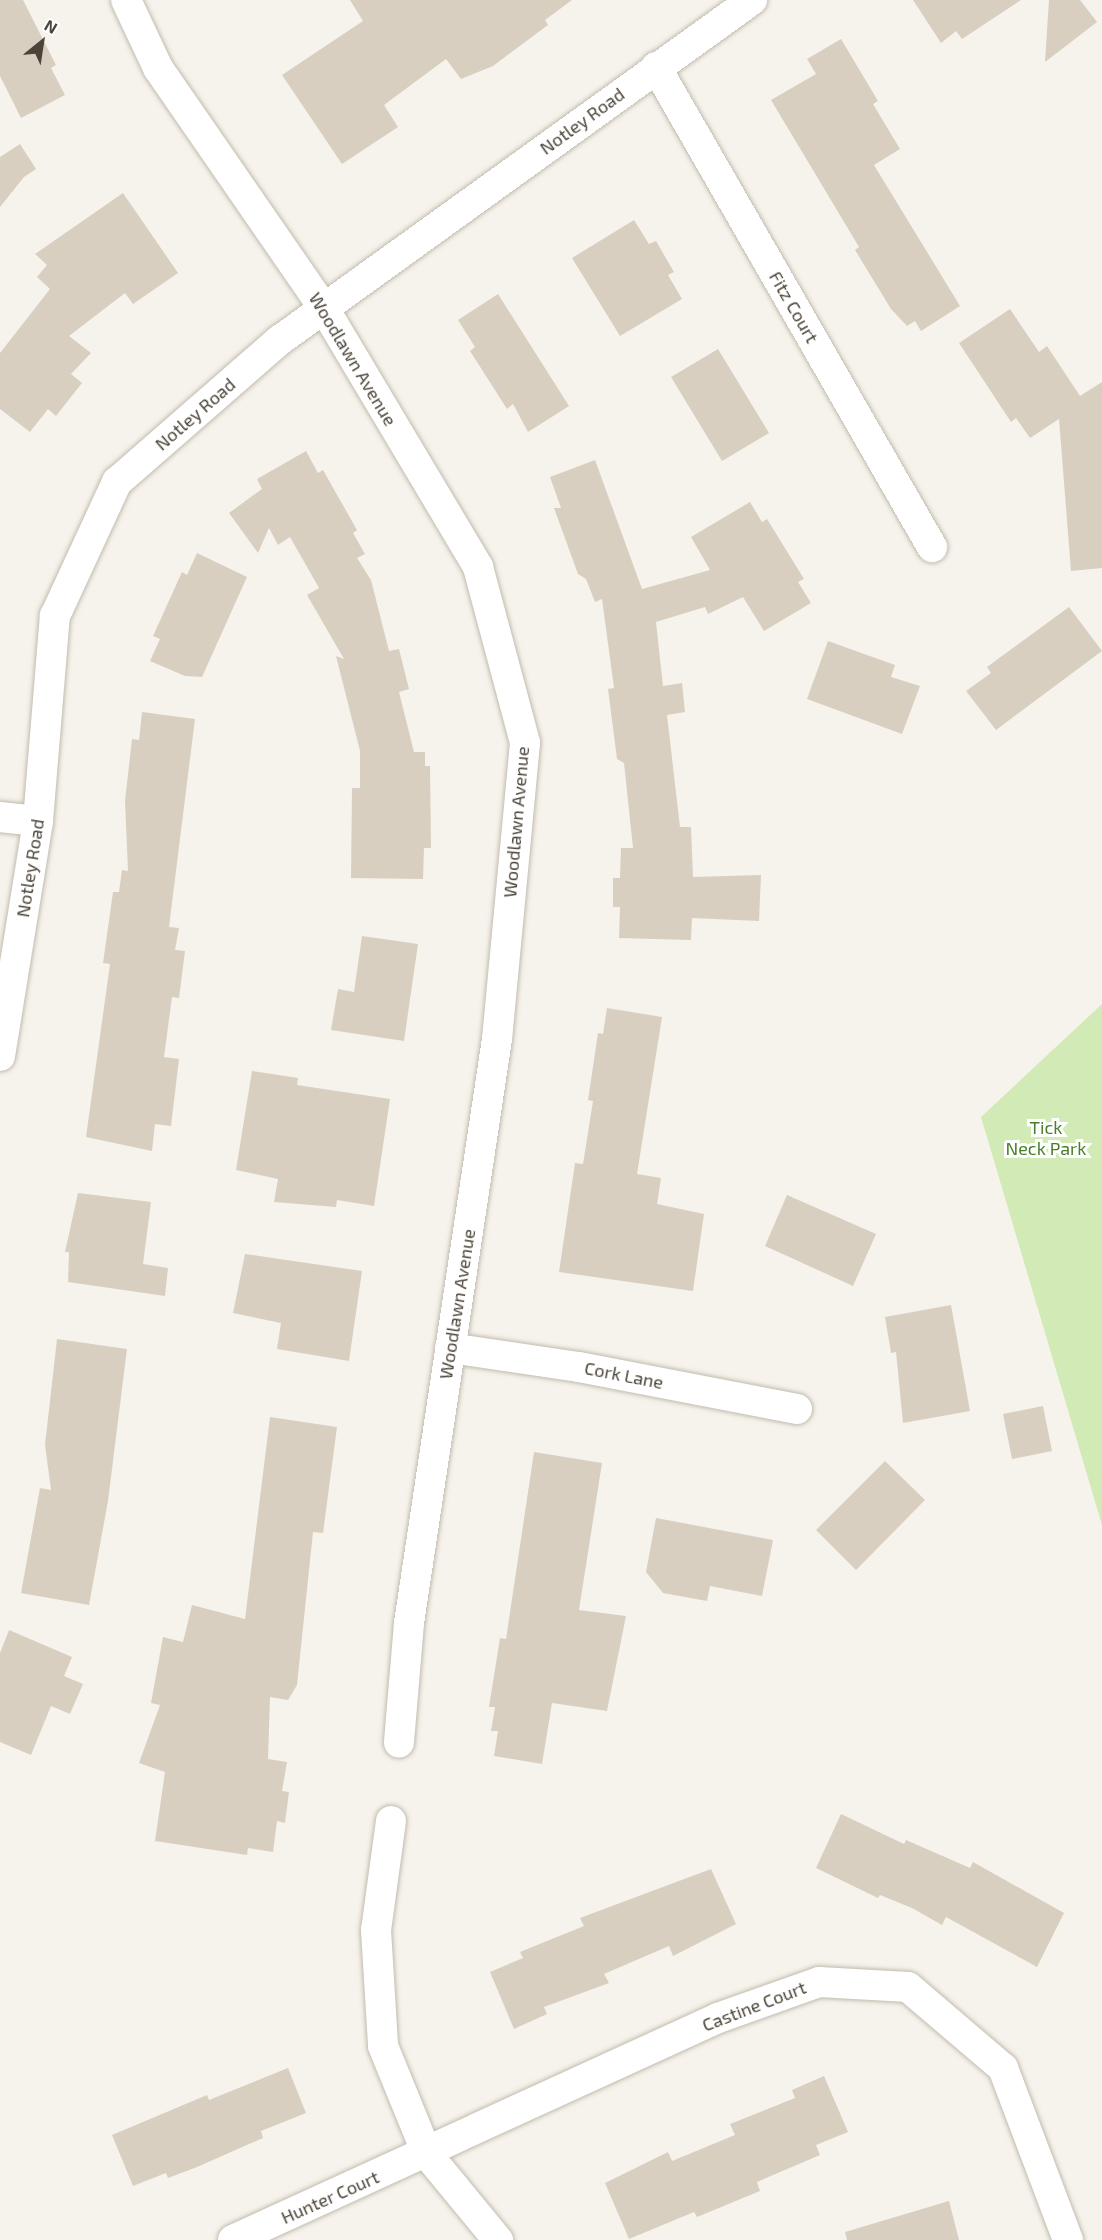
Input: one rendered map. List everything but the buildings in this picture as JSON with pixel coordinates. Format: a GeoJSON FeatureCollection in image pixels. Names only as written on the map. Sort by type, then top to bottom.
{"type":"FeatureCollection","features":[{"type":"Feature","properties":{"kind":"street","name":"Woodlawn Avenue"},"geometry":{"type":"LineString","coordinates":[[126,0],[158,68],[325,310],[478,567],[525,743],[497,1039],[409,1623],[399,1743]]}},
{"type":"Feature","properties":{"kind":"street","name":"Notley Road"},"geometry":{"type":"LineString","coordinates":[[0,1056],[38,821],[55,616],[117,482],[280,340],[325,310],[656,67],[752,0]]}},
{"type":"Feature","properties":{"kind":"street","name":"Fitz Court"},"geometry":{"type":"LineString","coordinates":[[656,67],[932,547]]}},
{"type":"Feature","properties":{"kind":"street"},"geometry":{"type":"LineString","coordinates":[[0,817],[38,821]]}},
{"type":"Feature","properties":{"kind":"street","name":"Cork Lane"},"geometry":{"type":"LineString","coordinates":[[450,1348],[579,1366],[797,1409]]}},
{"type":"Feature","properties":{"kind":"street"},"geometry":{"type":"LineString","coordinates":[[391,1821],[376,1930],[383,2046],[427,2154],[498,2240]]}},
{"type":"Feature","properties":{"kind":"street","name":"Castine Court"},"geometry":{"type":"LineString","coordinates":[[427,2154],[718,2018],[819,1982],[908,1987],[1003,2068],[1068,2240]]}},
{"type":"Feature","properties":{"kind":"street","name":"Hunter Court"},"geometry":{"type":"LineString","coordinates":[[233,2240],[427,2154]]}},
{"type":"Feature","properties":{"kind":"green space","name":"Tick Neck Park"},"geometry":{"type":"Polygon","coordinates":[[[1102,1004],[1102,1525],[981,1117],[1102,1004]]]}}]}
